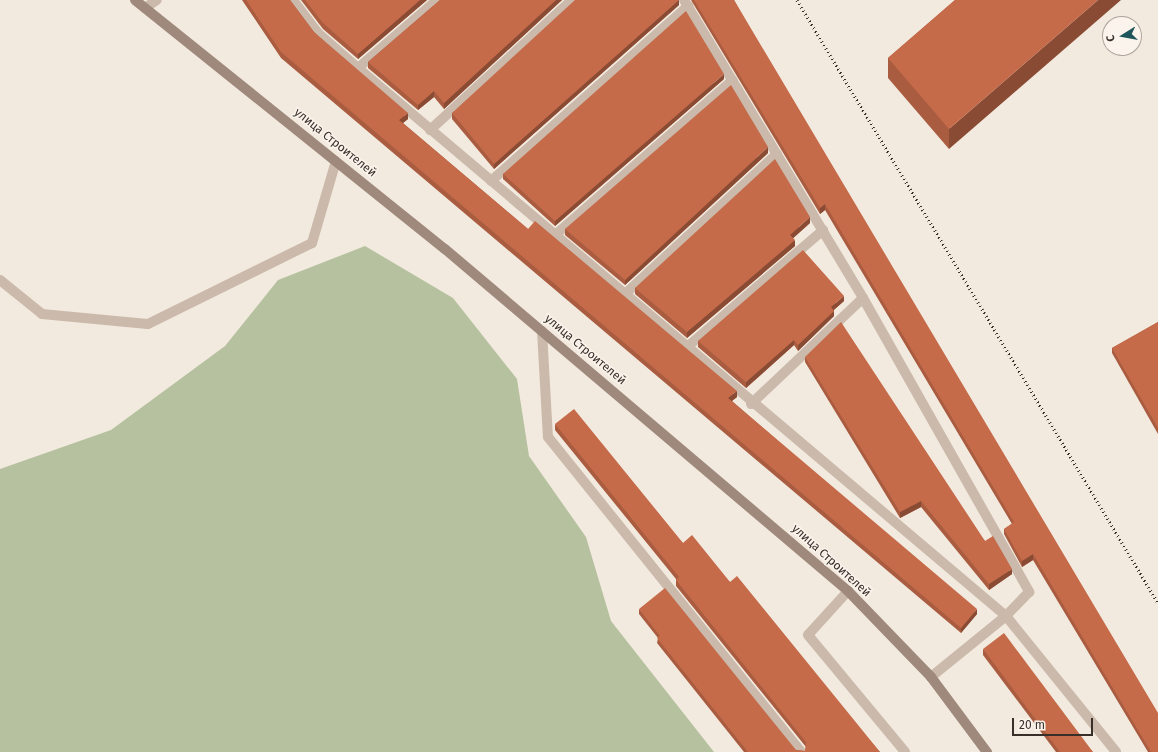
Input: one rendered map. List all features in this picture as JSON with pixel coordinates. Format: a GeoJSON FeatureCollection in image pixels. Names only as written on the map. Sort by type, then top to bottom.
{"type":"FeatureCollection","features":[{"type":"Feature","properties":{"kind":"main road","name":"улица Строителей"},"geometry":{"type":"LineString","coordinates":[[135,0],[336,161],[542,331],[848,591],[931,677],[987,752]]}},
{"type":"Feature","properties":{"kind":"lane"},"geometry":{"type":"LineString","coordinates":[[145,8],[157,0]]}},
{"type":"Feature","properties":{"kind":"lane"},"geometry":{"type":"LineString","coordinates":[[358,68],[437,0]]}},
{"type":"Feature","properties":{"kind":"lane"},"geometry":{"type":"LineString","coordinates":[[430,130],[572,0]]}},
{"type":"Feature","properties":{"kind":"lane"},"geometry":{"type":"LineString","coordinates":[[298,2],[318,33],[358,68],[751,404],[1006,616],[1116,752]]}},
{"type":"Feature","properties":{"kind":"lane"},"geometry":{"type":"LineString","coordinates":[[491,181],[686,3],[863,298],[1029,592],[1006,616],[931,677]]}},
{"type":"Feature","properties":{"kind":"lane"},"geometry":{"type":"LineString","coordinates":[[554,236],[733,80]]}},
{"type":"Feature","properties":{"kind":"lane"},"geometry":{"type":"LineString","coordinates":[[624,295],[777,154]]}},
{"type":"Feature","properties":{"kind":"lane"},"geometry":{"type":"LineString","coordinates":[[0,280],[42,314],[148,324],[312,242],[336,161]]}},
{"type":"Feature","properties":{"kind":"lane"},"geometry":{"type":"LineString","coordinates":[[686,348],[823,230]]}},
{"type":"Feature","properties":{"kind":"lane"},"geometry":{"type":"LineString","coordinates":[[751,404],[863,298]]}},
{"type":"Feature","properties":{"kind":"lane"},"geometry":{"type":"LineString","coordinates":[[542,331],[548,438],[801,752]]}},
{"type":"Feature","properties":{"kind":"lane"},"geometry":{"type":"LineString","coordinates":[[848,591],[808,635],[905,752]]}},
{"type":"Feature","properties":{"kind":"green space"},"geometry":{"type":"Polygon","coordinates":[[[365,246],[453,298],[517,379],[529,456],[586,537],[611,621],[714,752],[0,752],[0,469],[111,430],[225,346],[278,280],[365,246]]]}},
{"type":"Feature","properties":{"kind":"building"},"geometry":{"type":"Polygon","coordinates":[[[246,0],[290,0],[314,32],[408,113],[399,120],[528,229],[535,221],[737,391],[728,398],[977,609],[961,628],[281,52],[246,0]]]}},
{"type":"Feature","properties":{"kind":"building"},"geometry":{"type":"Polygon","coordinates":[[[305,0],[420,0],[358,54],[323,23],[305,0]]]}},
{"type":"Feature","properties":{"kind":"building"},"geometry":{"type":"Polygon","coordinates":[[[440,0],[556,0],[444,103],[434,91],[418,105],[368,62],[440,0]]]}},
{"type":"Feature","properties":{"kind":"building"},"geometry":{"type":"Polygon","coordinates":[[[575,0],[679,0],[494,164],[452,113],[575,0]]]}},
{"type":"Feature","properties":{"kind":"building"},"geometry":{"type":"Polygon","coordinates":[[[694,0],[734,0],[1158,713],[1158,752],[1151,752],[1033,554],[1022,561],[1004,529],[1014,522],[825,204],[820,208],[694,0]]]}},
{"type":"Feature","properties":{"kind":"building"},"geometry":{"type":"Polygon","coordinates":[[[955,0],[1098,0],[949,129],[888,58],[955,0]]]}},
{"type":"Feature","properties":{"kind":"building"},"geometry":{"type":"Polygon","coordinates":[[[686,11],[724,74],[555,221],[503,174],[686,11]]]}},
{"type":"Feature","properties":{"kind":"building"},"geometry":{"type":"Polygon","coordinates":[[[731,85],[768,147],[625,280],[565,229],[731,85]]]}},
{"type":"Feature","properties":{"kind":"building"},"geometry":{"type":"Polygon","coordinates":[[[775,159],[810,217],[790,235],[795,240],[687,332],[635,288],[775,159]]]}},
{"type":"Feature","properties":{"kind":"building"},"geometry":{"type":"Polygon","coordinates":[[[803,250],[844,296],[831,307],[834,311],[798,345],[794,340],[746,382],[698,341],[803,250]]]}},
{"type":"Feature","properties":{"kind":"building"},"geometry":{"type":"Polygon","coordinates":[[[841,322],[985,541],[993,536],[1012,569],[989,584],[921,501],[900,512],[805,357],[841,322]]]}},
{"type":"Feature","properties":{"kind":"building"},"geometry":{"type":"Polygon","coordinates":[[[1158,322],[1158,428],[1112,348],[1158,322]]]}},
{"type":"Feature","properties":{"kind":"building"},"geometry":{"type":"Polygon","coordinates":[[[574,409],[683,543],[692,535],[730,582],[737,576],[880,752],[748,752],[657,638],[660,636],[639,609],[665,588],[796,750],[805,751],[806,742],[676,580],[679,577],[555,424],[574,409]]]}},
{"type":"Feature","properties":{"kind":"building"},"geometry":{"type":"Polygon","coordinates":[[[1004,633],[1093,752],[1060,752],[983,649],[1004,633]]]}},
{"type":"Feature","properties":{"kind":"railway"},"geometry":{"type":"LineString","coordinates":[[797,0],[1158,603]]}}]}
